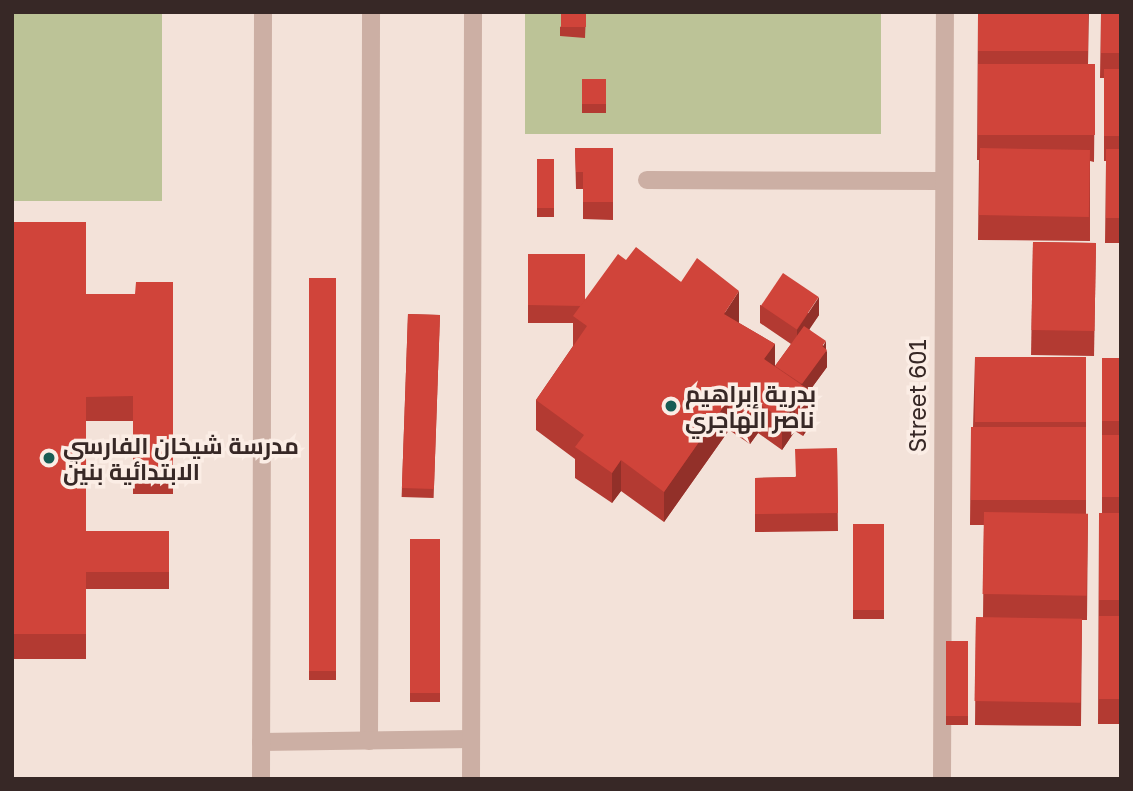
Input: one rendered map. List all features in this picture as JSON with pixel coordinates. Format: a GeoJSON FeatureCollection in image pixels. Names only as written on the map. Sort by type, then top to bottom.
{"type":"FeatureCollection","features":[{"type":"Feature","properties":{"kind":"street"},"geometry":{"type":"LineString","coordinates":[[261,779],[263,12]]}},
{"type":"Feature","properties":{"kind":"street"},"geometry":{"type":"LineString","coordinates":[[369,741],[370,12]]}},
{"type":"Feature","properties":{"kind":"street"},"geometry":{"type":"LineString","coordinates":[[471,779],[473,12]]}},
{"type":"Feature","properties":{"kind":"street","name":"Street 601"},"geometry":{"type":"LineString","coordinates":[[942,779],[941,181],[945,12]]}},
{"type":"Feature","properties":{"kind":"street"},"geometry":{"type":"LineString","coordinates":[[647,180],[941,181]]}},
{"type":"Feature","properties":{"kind":"street"},"geometry":{"type":"LineString","coordinates":[[261,742],[471,739]]}},
{"type":"Feature","properties":{"kind":"green space"},"geometry":{"type":"Polygon","coordinates":[[[12,12],[162,12],[162,201],[12,201],[12,12]]]}},
{"type":"Feature","properties":{"kind":"green space"},"geometry":{"type":"Polygon","coordinates":[[[525,12],[881,12],[881,134],[525,134],[525,12]]]}},
{"type":"Feature","properties":{"kind":"building"},"geometry":{"type":"Polygon","coordinates":[[[561,12],[586,12],[586,27],[561,27],[561,12]]]}},
{"type":"Feature","properties":{"kind":"building"},"geometry":{"type":"Polygon","coordinates":[[[978,12],[1088,12],[1088,51],[978,51],[978,12]]]}},
{"type":"Feature","properties":{"kind":"building"},"geometry":{"type":"Polygon","coordinates":[[[1101,12],[1121,12],[1121,53],[1101,53],[1101,12]]]}},
{"type":"Feature","properties":{"kind":"building"},"geometry":{"type":"Polygon","coordinates":[[[978,64],[1095,64],[1095,135],[978,135],[978,64]]]}},
{"type":"Feature","properties":{"kind":"building"},"geometry":{"type":"Polygon","coordinates":[[[1104,69],[1121,69],[1121,136],[1104,136],[1104,69]]]}},
{"type":"Feature","properties":{"kind":"building"},"geometry":{"type":"Polygon","coordinates":[[[582,79],[606,79],[606,104],[582,104],[582,79]]]}},
{"type":"Feature","properties":{"kind":"building"},"geometry":{"type":"Polygon","coordinates":[[[575,148],[613,148],[613,202],[583,202],[583,172],[576,172],[575,148]]]}},
{"type":"Feature","properties":{"kind":"building"},"geometry":{"type":"Polygon","coordinates":[[[980,148],[1090,150],[1089,217],[979,215],[980,148]]]}},
{"type":"Feature","properties":{"kind":"building"},"geometry":{"type":"Polygon","coordinates":[[[1106,149],[1121,149],[1121,218],[1106,218],[1106,149]]]}},
{"type":"Feature","properties":{"kind":"building"},"geometry":{"type":"Polygon","coordinates":[[[537,159],[554,159],[554,208],[537,208],[537,159]]]}},
{"type":"Feature","properties":{"kind":"building","name":"مدرسة شيخان الفارسي الابتدائية بنين"},"geometry":{"type":"Polygon","coordinates":[[[12,222],[86,222],[86,294],[135,294],[136,282],[173,282],[173,469],[133,469],[133,396],[86,397],[86,634],[12,634],[12,222]]]}},
{"type":"Feature","properties":{"kind":"building"},"geometry":{"type":"Polygon","coordinates":[[[1033,242],[1096,243],[1094,331],[1031,330],[1033,242]]]}},
{"type":"Feature","properties":{"kind":"building","name":"بدرية إبراهيم ناصر الهاجري"},"geometry":{"type":"Polygon","coordinates":[[[636,247],[681,282],[697,258],[739,291],[724,314],[775,344],[764,359],[812,392],[803,406],[795,401],[782,419],[758,403],[750,414],[729,399],[664,492],[621,460],[612,473],[575,447],[584,435],[536,400],[587,326],[573,316],[618,254],[626,260],[636,247]]]}},
{"type":"Feature","properties":{"kind":"building"},"geometry":{"type":"Polygon","coordinates":[[[528,254],[585,254],[585,300],[581,306],[528,305],[528,254]]]}},
{"type":"Feature","properties":{"kind":"building"},"geometry":{"type":"Polygon","coordinates":[[[783,273],[819,297],[797,329],[761,305],[783,273]]]}},
{"type":"Feature","properties":{"kind":"building"},"geometry":{"type":"Polygon","coordinates":[[[309,278],[336,278],[336,671],[309,671],[309,278]]]}},
{"type":"Feature","properties":{"kind":"building"},"geometry":{"type":"Polygon","coordinates":[[[408,314],[440,315],[434,489],[402,488],[408,314]]]}},
{"type":"Feature","properties":{"kind":"building"},"geometry":{"type":"Polygon","coordinates":[[[804,326],[826,341],[822,346],[827,350],[802,384],[775,366],[804,326]]]}},
{"type":"Feature","properties":{"kind":"building"},"geometry":{"type":"Polygon","coordinates":[[[975,357],[1086,357],[1086,422],[975,422],[975,357]]]}},
{"type":"Feature","properties":{"kind":"building"},"geometry":{"type":"Polygon","coordinates":[[[1102,358],[1121,358],[1121,421],[1102,421],[1102,358]]]}},
{"type":"Feature","properties":{"kind":"building"},"geometry":{"type":"Polygon","coordinates":[[[971,427],[1086,427],[1086,500],[971,500],[971,427]]]}},
{"type":"Feature","properties":{"kind":"building"},"geometry":{"type":"Polygon","coordinates":[[[1102,435],[1121,435],[1121,497],[1102,497],[1102,435]]]}},
{"type":"Feature","properties":{"kind":"building"},"geometry":{"type":"Polygon","coordinates":[[[837,448],[838,513],[755,514],[755,478],[796,477],[795,449],[837,448]]]}},
{"type":"Feature","properties":{"kind":"building"},"geometry":{"type":"Polygon","coordinates":[[[984,512],[1088,514],[1087,596],[983,594],[984,512]]]}},
{"type":"Feature","properties":{"kind":"building"},"geometry":{"type":"Polygon","coordinates":[[[1099,513],[1121,513],[1121,600],[1099,600],[1099,513]]]}},
{"type":"Feature","properties":{"kind":"building"},"geometry":{"type":"Polygon","coordinates":[[[853,524],[884,524],[884,610],[853,610],[853,524]]]}},
{"type":"Feature","properties":{"kind":"building"},"geometry":{"type":"Polygon","coordinates":[[[86,531],[169,531],[169,572],[86,572],[86,531]]]}},
{"type":"Feature","properties":{"kind":"building"},"geometry":{"type":"Polygon","coordinates":[[[410,539],[440,539],[440,693],[410,693],[410,539]]]}},
{"type":"Feature","properties":{"kind":"building"},"geometry":{"type":"Polygon","coordinates":[[[1099,616],[1121,616],[1121,699],[1099,699],[1099,616]]]}},
{"type":"Feature","properties":{"kind":"building"},"geometry":{"type":"Polygon","coordinates":[[[976,617],[1082,619],[1081,703],[975,701],[976,617]]]}},
{"type":"Feature","properties":{"kind":"building"},"geometry":{"type":"Polygon","coordinates":[[[946,641],[968,641],[968,716],[946,716],[946,641]]]}},
{"type":"Feature","properties":{"kind":"place","name":"بدرية إبراهيم ناصر الهاجري"},"geometry":{"type":"Point","coordinates":[671,406]}},
{"type":"Feature","properties":{"kind":"place","name":"مدرسة شيخان الفارسي الابتدائية بنين"},"geometry":{"type":"Point","coordinates":[49,458]}}]}
